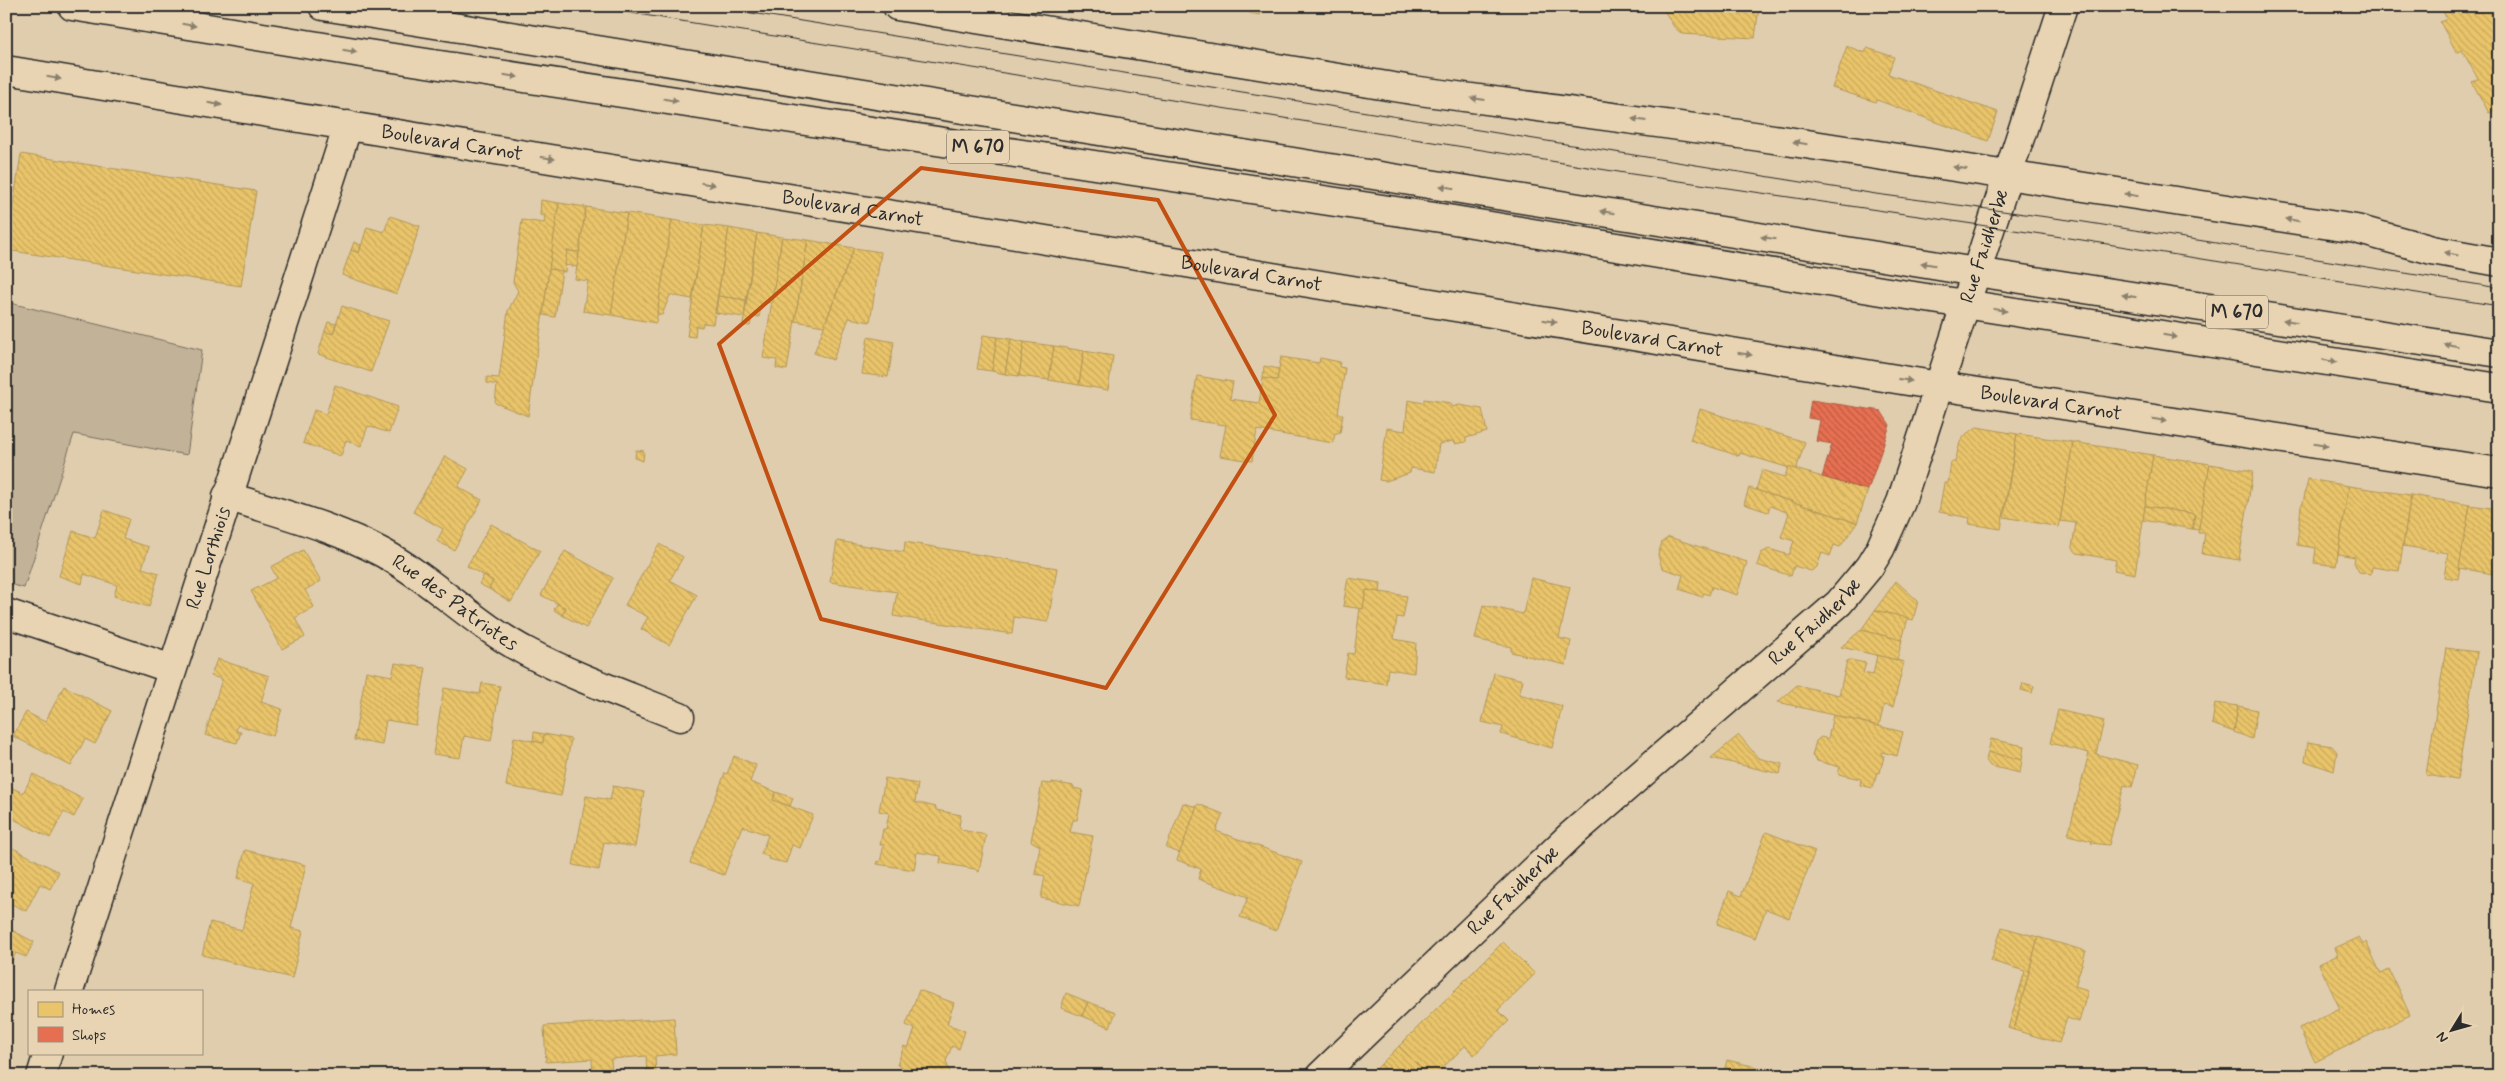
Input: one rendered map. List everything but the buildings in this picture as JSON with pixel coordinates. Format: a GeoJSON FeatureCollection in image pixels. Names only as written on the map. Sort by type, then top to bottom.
{"type":"FeatureCollection","features":[{"type":"Feature","properties":{"kind":"street","name":"M 670"},"geometry":{"type":"LineString","coordinates":[[72,6],[322,47],[1454,220],[1966,304],[2499,388]]}},
{"type":"Feature","properties":{"kind":"street","name":"M 670"},"geometry":{"type":"LineString","coordinates":[[323,6],[1976,272],[2499,353]]}},
{"type":"Feature","properties":{"kind":"street"},"geometry":{"type":"LineString","coordinates":[[897,6],[1412,90],[1754,136],[2356,229],[2432,250],[2499,262]]}},
{"type":"Feature","properties":{"kind":"street","name":"Rue Faidherbe"},"geometry":{"type":"LineString","coordinates":[[1320,1076],[1570,836],[1788,649],[1857,584],[1880,549],[1890,529],[1939,386],[2063,6]]}},
{"type":"Feature","properties":{"kind":"street","name":"Boulevard Carnot"},"geometry":{"type":"LineString","coordinates":[[6,70],[1939,386],[2499,472]]}},
{"type":"Feature","properties":{"kind":"street","name":"Rue Lorthiois"},"geometry":{"type":"LineString","coordinates":[[68,990],[348,125]]}},
{"type":"Feature","properties":{"kind":"street","name":"Rue des Patriotes"},"geometry":{"type":"LineString","coordinates":[[227,496],[317,525],[382,553],[405,567],[471,618],[527,652],[680,717]]}},
{"type":"Feature","properties":{"kind":"street"},"geometry":{"type":"LineString","coordinates":[[6,613],[172,670]]}},
{"type":"Feature","properties":{"kind":"street"},"geometry":{"type":"LineString","coordinates":[[41,1076],[48,1054]]}},
{"type":"Feature","properties":{"kind":"highlighted area"},"geometry":{"type":"Polygon","coordinates":[[[921,168],[1158,200],[1275,415],[1106,688],[821,619],[719,344],[921,168]]]}},
{"type":"Feature","properties":{"kind":"shaded area"},"geometry":{"type":"Polygon","coordinates":[[[6,302],[202,350],[187,455],[74,434],[24,588],[6,583],[6,302]]]}},
{"type":"Feature","properties":{"kind":"tram line"},"geometry":{"type":"LineString","coordinates":[[588,6],[1625,173],[2082,240],[2499,306]]}},
{"type":"Feature","properties":{"kind":"tram line"},"geometry":{"type":"LineString","coordinates":[[708,6],[1876,194],[2084,222],[2499,288]]}}]}
